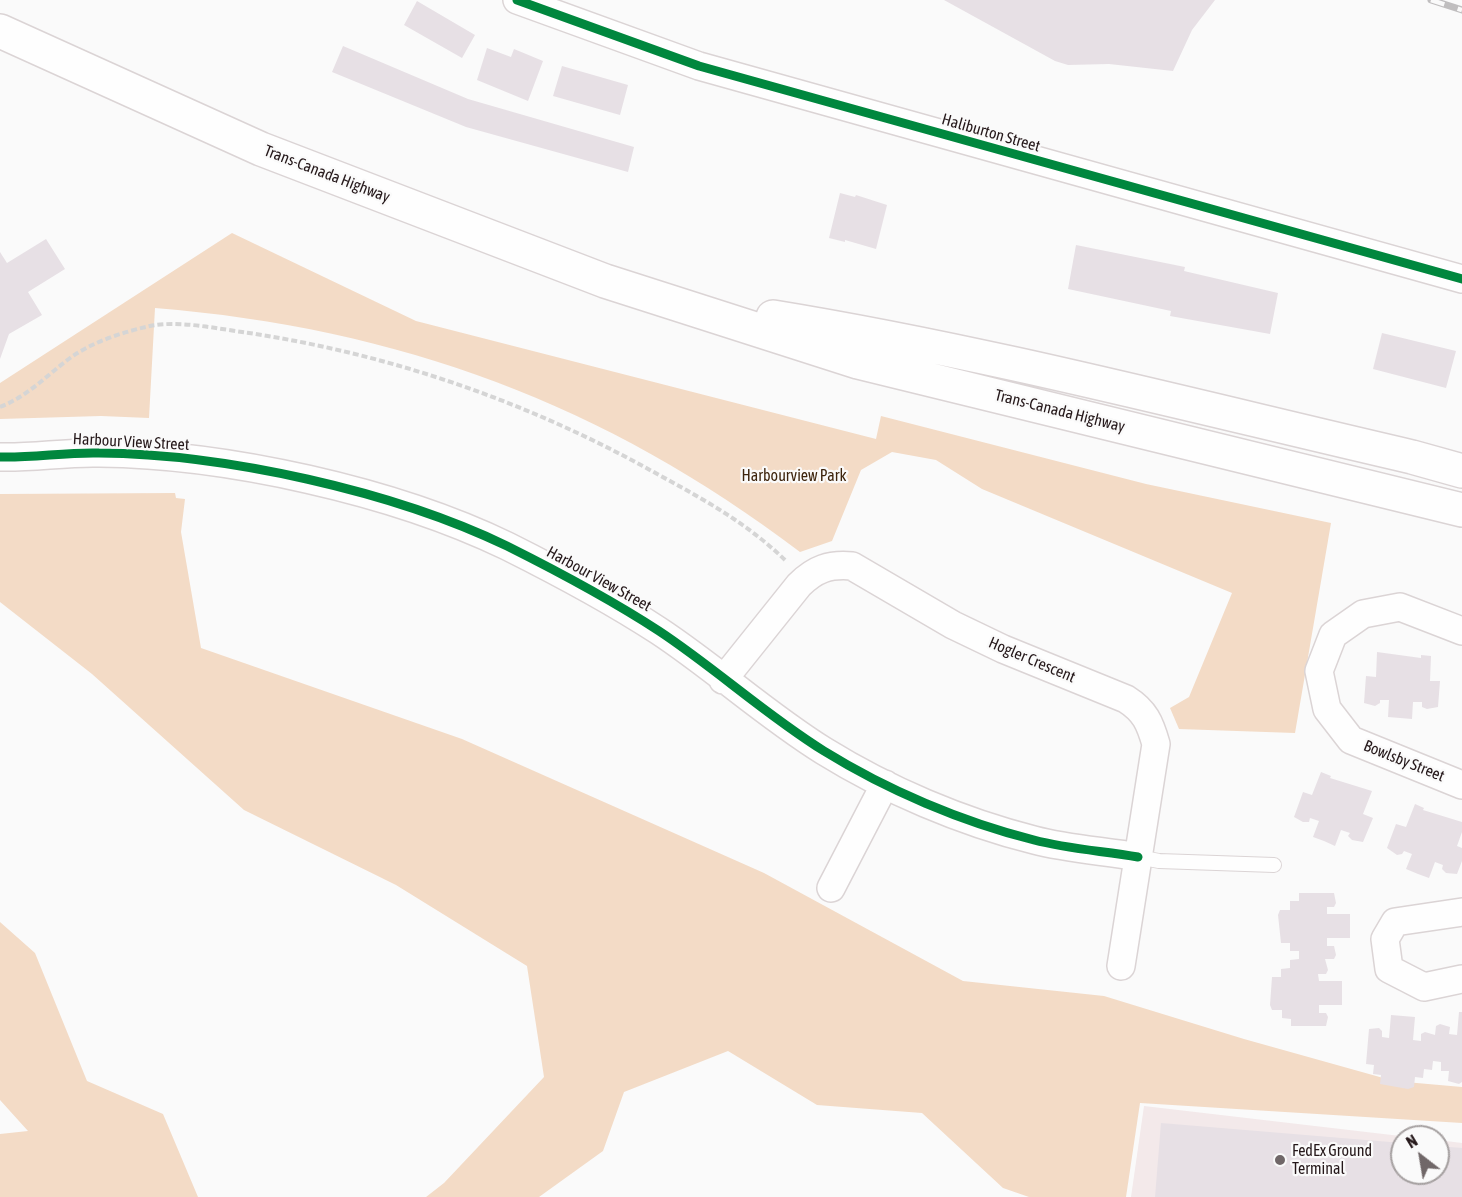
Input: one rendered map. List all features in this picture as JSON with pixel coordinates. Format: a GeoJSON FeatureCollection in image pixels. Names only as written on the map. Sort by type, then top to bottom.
{"type":"FeatureCollection","features":[{"type":"Feature","properties":{"kind":"highway","name":"Trans-Canada Highway"},"geometry":{"type":"LineString","coordinates":[[0,31],[261,149],[605,281],[858,362],[1462,510]]}},
{"type":"Feature","properties":{"kind":"highway","name":"Trans-Canada Highway"},"geometry":{"type":"LineString","coordinates":[[662,298],[859,331],[1366,446],[1462,471]]}},
{"type":"Feature","properties":{"kind":"street","name":"Haliburton Street"},"geometry":{"type":"LineString","coordinates":[[517,0],[699,66],[1462,279]]}},
{"type":"Feature","properties":{"kind":"street","name":"Harbour View Street"},"geometry":{"type":"LineString","coordinates":[[0,457],[99,453],[192,460],[304,479],[398,503],[504,545],[597,593],[661,632],[765,712],[826,753],[885,784],[957,814],[1035,841],[1138,857]]}},
{"type":"Feature","properties":{"kind":"street","name":"Hogler Crescent"},"geometry":{"type":"LineString","coordinates":[[723,680],[814,572],[832,565],[852,566],[953,625],[1126,699],[1141,709],[1150,722],[1156,744],[1121,966]]}},
{"type":"Feature","properties":{"kind":"street","name":"Bowlsby Street"},"geometry":{"type":"LineString","coordinates":[[1462,632],[1400,607],[1363,614],[1333,635],[1319,671],[1327,709],[1351,740],[1462,785]]}},
{"type":"Feature","properties":{"kind":"street"},"geometry":{"type":"LineString","coordinates":[[831,888],[885,784]]}},
{"type":"Feature","properties":{"kind":"street"},"geometry":{"type":"LineString","coordinates":[[1462,912],[1395,922],[1385,939],[1389,969],[1424,987],[1462,979]]}},
{"type":"Feature","properties":{"kind":"lane"},"geometry":{"type":"LineString","coordinates":[[1138,857],[1159,861],[1274,865]]}},
{"type":"Feature","properties":{"kind":"path"},"geometry":{"type":"LineString","coordinates":[[0,407],[29,393],[84,349],[150,326],[167,324],[221,329],[344,351],[464,385],[572,429],[727,512],[805,580]]}},
{"type":"Feature","properties":{"kind":"shaded area","name":"FedEx Ground Terminal"},"geometry":{"type":"Polygon","coordinates":[[[1144,1106],[1390,1135],[1390,1185],[1450,1185],[1450,1142],[1462,1143],[1462,1197],[1131,1197],[1144,1106]]]}},
{"type":"Feature","properties":{"kind":"green space","name":"Harbourview Park"},"geometry":{"type":"Polygon","coordinates":[[[232,233],[416,321],[876,439],[881,416],[1146,484],[1331,523],[1295,733],[1179,729],[1170,708],[1189,697],[1232,593],[982,489],[936,460],[892,452],[861,470],[832,541],[800,552],[726,500],[651,454],[575,415],[496,382],[415,355],[332,334],[245,318],[155,308],[149,418],[101,416],[0,419],[0,383],[232,233]]]}},
{"type":"Feature","properties":{"kind":"green space"},"geometry":{"type":"Polygon","coordinates":[[[175,493],[176,498],[185,499],[181,532],[201,648],[462,739],[764,873],[963,981],[1104,996],[1244,1039],[1394,1081],[1462,1087],[1462,1123],[1140,1103],[1126,1197],[1029,1197],[1003,1188],[922,1113],[817,1105],[728,1051],[624,1092],[603,1151],[539,1197],[426,1197],[444,1183],[544,1077],[527,966],[396,885],[244,810],[92,674],[0,602],[0,494],[175,493]]]}},
{"type":"Feature","properties":{"kind":"green space"},"geometry":{"type":"Polygon","coordinates":[[[0,922],[35,953],[87,1081],[163,1114],[198,1197],[0,1197],[0,1134],[28,1131],[0,1100],[0,922]]]}},
{"type":"Feature","properties":{"kind":"building"},"geometry":{"type":"Polygon","coordinates":[[[944,0],[1215,0],[1192,30],[1173,71],[1109,64],[1068,65],[1055,61],[944,0]]]}},
{"type":"Feature","properties":{"kind":"building"},"geometry":{"type":"Polygon","coordinates":[[[417,1],[475,35],[462,58],[404,25],[417,1]]]}},
{"type":"Feature","properties":{"kind":"building"},"geometry":{"type":"Polygon","coordinates":[[[343,46],[468,99],[634,147],[628,172],[466,127],[332,72],[343,46]]]}},
{"type":"Feature","properties":{"kind":"building"},"geometry":{"type":"Polygon","coordinates":[[[487,48],[511,57],[514,49],[543,61],[528,101],[477,80],[487,48]]]}},
{"type":"Feature","properties":{"kind":"building"},"geometry":{"type":"Polygon","coordinates":[[[562,66],[628,85],[620,115],[553,96],[562,66]]]}},
{"type":"Feature","properties":{"kind":"building"},"geometry":{"type":"Polygon","coordinates":[[[840,193],[855,197],[856,195],[887,205],[876,249],[829,238],[840,193]]]}},
{"type":"Feature","properties":{"kind":"building"},"geometry":{"type":"Polygon","coordinates":[[[46,239],[65,269],[28,292],[42,315],[9,334],[0,359],[0,252],[7,263],[46,239]]]}},
{"type":"Feature","properties":{"kind":"building"},"geometry":{"type":"Polygon","coordinates":[[[1076,245],[1185,267],[1184,271],[1278,293],[1270,334],[1170,316],[1171,311],[1068,289],[1076,245]]]}},
{"type":"Feature","properties":{"kind":"building"},"geometry":{"type":"Polygon","coordinates":[[[1382,333],[1456,351],[1446,388],[1373,369],[1382,333]]]}},
{"type":"Feature","properties":{"kind":"building"},"geometry":{"type":"Polygon","coordinates":[[[1377,652],[1421,658],[1421,655],[1431,656],[1430,681],[1440,681],[1438,707],[1427,709],[1422,707],[1422,702],[1413,702],[1412,719],[1388,717],[1389,700],[1380,700],[1380,703],[1375,706],[1364,703],[1366,676],[1376,677],[1377,652]]]}},
{"type":"Feature","properties":{"kind":"building"},"geometry":{"type":"Polygon","coordinates":[[[1321,772],[1331,776],[1330,778],[1372,791],[1363,814],[1373,818],[1363,842],[1352,840],[1348,836],[1350,833],[1341,830],[1335,846],[1313,837],[1319,821],[1310,818],[1309,822],[1303,822],[1294,817],[1303,792],[1312,795],[1321,772]]]}},
{"type":"Feature","properties":{"kind":"building"},"geometry":{"type":"Polygon","coordinates":[[[1415,804],[1424,808],[1423,810],[1462,822],[1462,832],[1457,846],[1462,848],[1462,861],[1457,874],[1446,873],[1442,869],[1443,865],[1435,862],[1429,878],[1418,874],[1406,869],[1412,854],[1404,851],[1397,855],[1387,848],[1396,824],[1406,827],[1415,804]]]}},
{"type":"Feature","properties":{"kind":"building"},"geometry":{"type":"Polygon","coordinates":[[[1299,893],[1334,893],[1336,903],[1334,907],[1327,907],[1327,914],[1350,914],[1350,938],[1327,938],[1327,946],[1334,946],[1336,955],[1334,959],[1325,959],[1328,970],[1326,974],[1318,974],[1319,981],[1342,981],[1342,1005],[1319,1005],[1319,1013],[1326,1013],[1328,1017],[1326,1026],[1291,1026],[1291,1019],[1282,1018],[1282,1010],[1272,1010],[1270,1005],[1272,977],[1281,977],[1281,969],[1290,968],[1290,960],[1299,959],[1299,951],[1290,951],[1290,943],[1281,943],[1278,915],[1280,910],[1290,910],[1290,901],[1299,901],[1299,893]]]}},
{"type":"Feature","properties":{"kind":"building"},"geometry":{"type":"Polygon","coordinates":[[[1459,1012],[1462,1012],[1462,1082],[1459,1084],[1448,1081],[1449,1071],[1441,1071],[1441,1062],[1433,1061],[1432,1070],[1424,1069],[1423,1078],[1415,1077],[1414,1087],[1408,1089],[1380,1084],[1381,1075],[1373,1074],[1374,1065],[1366,1064],[1369,1029],[1379,1028],[1382,1031],[1382,1037],[1389,1038],[1391,1015],[1415,1017],[1413,1040],[1421,1041],[1421,1034],[1425,1032],[1435,1035],[1436,1026],[1440,1024],[1450,1027],[1449,1034],[1457,1035],[1459,1012]]]}},
{"type":"Feature","properties":{"kind":"building","name":"FedEx Ground Terminal"},"geometry":{"type":"Polygon","coordinates":[[[1161,1123],[1390,1142],[1390,1185],[1450,1185],[1450,1147],[1462,1148],[1462,1197],[1155,1197],[1161,1123]]]}},
{"type":"Feature","properties":{"kind":"railway"},"geometry":{"type":"LineString","coordinates":[[1431,0],[1462,10]]}},
{"type":"Feature","properties":{"kind":"cycle path"},"geometry":{"type":"LineString","coordinates":[[517,0],[699,66],[1462,279]]}},
{"type":"Feature","properties":{"kind":"cycle path"},"geometry":{"type":"LineString","coordinates":[[0,457],[99,453],[200,460],[308,479],[413,508],[507,546],[641,619],[680,645],[803,737],[848,765],[899,792],[1007,833],[1060,846],[1138,857]]}},
{"type":"Feature","properties":{"kind":"place","name":"FedEx Ground Terminal"},"geometry":{"type":"Point","coordinates":[1280,1160]}}]}
